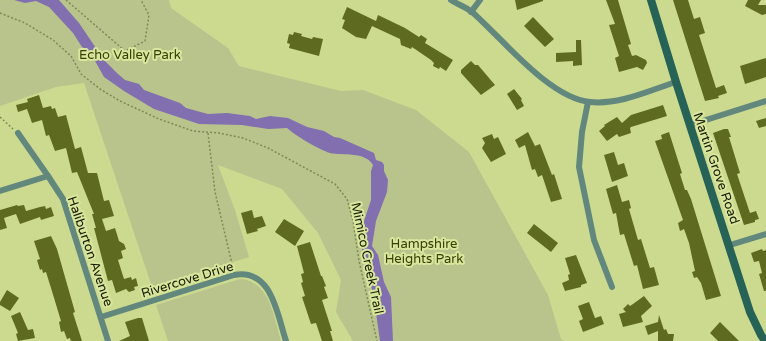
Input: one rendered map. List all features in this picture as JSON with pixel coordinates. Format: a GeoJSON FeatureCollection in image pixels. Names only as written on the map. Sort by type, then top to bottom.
{"type":"FeatureCollection","features":[{"type":"Feature","properties":{"kind":"main road","name":"Martin Grove Road"},"geometry":{"type":"LineString","coordinates":[[651,0],[676,82],[730,245],[750,312],[765,341]]}},
{"type":"Feature","properties":{"kind":"street"},"geometry":{"type":"LineString","coordinates":[[451,0],[471,12],[550,84],[566,94],[588,102],[622,100],[676,82]]}},
{"type":"Feature","properties":{"kind":"street"},"geometry":{"type":"LineString","coordinates":[[471,12],[480,0]]}},
{"type":"Feature","properties":{"kind":"street"},"geometry":{"type":"LineString","coordinates":[[690,125],[766,101]]}},
{"type":"Feature","properties":{"kind":"street"},"geometry":{"type":"LineString","coordinates":[[588,102],[582,132],[579,167],[594,240],[612,288]]}},
{"type":"Feature","properties":{"kind":"street","name":"Haliburton Avenue"},"geometry":{"type":"LineString","coordinates":[[18,133],[63,199],[108,341]]}},
{"type":"Feature","properties":{"kind":"street"},"geometry":{"type":"LineString","coordinates":[[0,191],[48,176]]}},
{"type":"Feature","properties":{"kind":"street"},"geometry":{"type":"LineString","coordinates":[[730,245],[766,234]]}},
{"type":"Feature","properties":{"kind":"street","name":"Rivercove Drive"},"geometry":{"type":"LineString","coordinates":[[101,317],[240,274],[252,276],[267,287],[286,341]]}},
{"type":"Feature","properties":{"kind":"path"},"geometry":{"type":"LineString","coordinates":[[66,0],[125,51],[145,41],[149,15],[141,0]]}},
{"type":"Feature","properties":{"kind":"path","name":"Mimico Creek Trail"},"geometry":{"type":"LineString","coordinates":[[0,13],[25,22],[54,40],[71,56],[82,74],[100,90],[120,101],[159,119],[193,132],[243,138],[268,148],[335,184],[347,199],[356,235],[358,261],[377,341]]}},
{"type":"Feature","properties":{"kind":"path"},"geometry":{"type":"LineString","coordinates":[[0,117],[18,133]]}},
{"type":"Feature","properties":{"kind":"path"},"geometry":{"type":"LineString","coordinates":[[208,133],[215,192],[234,275]]}},
{"type":"Feature","properties":{"kind":"green space","name":"Hampshire Heights Park"},"geometry":{"type":"Polygon","coordinates":[[[0,0],[169,0],[171,8],[228,48],[239,66],[341,91],[363,90],[416,110],[469,152],[548,295],[561,339],[565,341],[353,341],[336,312],[341,280],[318,233],[282,189],[218,165],[235,210],[249,257],[152,287],[84,83],[56,87],[0,106],[0,0]]]}},
{"type":"Feature","properties":{"kind":"green space"},"geometry":{"type":"Polygon","coordinates":[[[240,279],[250,281],[258,286],[264,293],[273,312],[281,341],[168,341],[156,305],[240,279]]]}},
{"type":"Feature","properties":{"kind":"shaded area"},"geometry":{"type":"Polygon","coordinates":[[[14,0],[59,0],[79,23],[104,60],[125,80],[139,84],[144,90],[180,103],[186,108],[208,114],[227,113],[250,116],[256,119],[270,116],[288,118],[307,127],[324,131],[334,137],[340,138],[374,153],[376,160],[382,162],[384,165],[384,171],[388,180],[387,192],[376,221],[372,246],[378,255],[384,282],[391,297],[393,341],[380,341],[373,292],[362,259],[362,227],[371,200],[371,171],[373,165],[369,161],[359,156],[335,154],[325,151],[307,142],[287,128],[268,129],[242,125],[199,124],[154,109],[104,77],[90,52],[82,47],[73,33],[49,7],[36,1],[25,3],[14,0]]]}},
{"type":"Feature","properties":{"kind":"building"},"geometry":{"type":"Polygon","coordinates":[[[515,0],[543,0],[543,1],[517,10],[515,0]]]}},
{"type":"Feature","properties":{"kind":"building"},"geometry":{"type":"Polygon","coordinates":[[[606,0],[618,0],[631,44],[628,45],[632,56],[636,55],[646,60],[647,63],[643,70],[637,67],[619,72],[615,58],[619,56],[609,25],[615,24],[606,0]]]}},
{"type":"Feature","properties":{"kind":"building"},"geometry":{"type":"Polygon","coordinates":[[[673,0],[688,0],[694,19],[700,17],[705,33],[699,35],[716,88],[724,85],[727,93],[718,96],[719,98],[705,101],[673,0]]]}},
{"type":"Feature","properties":{"kind":"building"},"geometry":{"type":"Polygon","coordinates":[[[748,0],[761,0],[758,5],[766,5],[766,14],[762,15],[745,6],[748,0]]]}},
{"type":"Feature","properties":{"kind":"building"},"geometry":{"type":"Polygon","coordinates":[[[347,7],[376,21],[378,15],[405,28],[419,37],[421,35],[427,39],[425,43],[453,60],[446,71],[440,67],[439,69],[433,66],[434,63],[431,60],[412,47],[411,49],[401,45],[400,39],[372,26],[366,39],[356,37],[342,28],[345,20],[342,19],[347,7]]]}},
{"type":"Feature","properties":{"kind":"building"},"geometry":{"type":"Polygon","coordinates":[[[533,17],[554,39],[545,47],[524,26],[533,17]]]}},
{"type":"Feature","properties":{"kind":"building"},"geometry":{"type":"Polygon","coordinates":[[[294,32],[312,39],[313,37],[323,39],[319,56],[289,48],[290,44],[287,43],[289,34],[293,35],[294,32]]]}},
{"type":"Feature","properties":{"kind":"building"},"geometry":{"type":"Polygon","coordinates":[[[576,40],[581,40],[582,65],[573,66],[573,61],[556,62],[556,53],[576,52],[576,40]]]}},
{"type":"Feature","properties":{"kind":"building"},"geometry":{"type":"Polygon","coordinates":[[[766,58],[766,77],[745,84],[740,66],[766,58]]]}},
{"type":"Feature","properties":{"kind":"building"},"geometry":{"type":"Polygon","coordinates":[[[471,61],[475,65],[478,65],[495,85],[481,95],[461,73],[461,70],[471,61]]]}},
{"type":"Feature","properties":{"kind":"building"},"geometry":{"type":"Polygon","coordinates":[[[514,89],[522,99],[521,100],[524,106],[517,110],[507,94],[514,89]]]}},
{"type":"Feature","properties":{"kind":"building"},"geometry":{"type":"Polygon","coordinates":[[[39,95],[43,108],[51,106],[52,109],[55,108],[58,117],[66,115],[75,149],[81,147],[88,173],[97,173],[104,201],[109,200],[114,216],[102,219],[106,231],[115,228],[119,241],[124,244],[126,249],[121,251],[123,258],[118,260],[124,279],[131,277],[132,280],[136,278],[138,286],[134,287],[135,290],[129,292],[126,289],[116,293],[112,280],[108,281],[94,228],[96,228],[92,214],[94,214],[77,172],[72,173],[66,148],[55,151],[49,135],[46,136],[42,120],[32,123],[27,109],[18,112],[16,105],[28,102],[27,99],[39,95]]]}},
{"type":"Feature","properties":{"kind":"building"},"geometry":{"type":"Polygon","coordinates":[[[663,105],[667,116],[631,127],[631,133],[619,137],[617,134],[607,141],[599,131],[605,126],[604,125],[617,117],[622,123],[631,115],[663,105]]]}},
{"type":"Feature","properties":{"kind":"building"},"geometry":{"type":"Polygon","coordinates":[[[766,118],[766,126],[759,128],[756,121],[766,118]]]}},
{"type":"Feature","properties":{"kind":"building"},"geometry":{"type":"Polygon","coordinates":[[[728,129],[731,137],[729,137],[740,173],[737,174],[750,213],[756,211],[759,219],[755,220],[755,222],[744,225],[713,133],[728,129]]]}},
{"type":"Feature","properties":{"kind":"building"},"geometry":{"type":"Polygon","coordinates":[[[528,132],[535,146],[540,144],[552,175],[554,174],[562,199],[551,202],[542,175],[538,177],[535,169],[532,170],[525,145],[519,148],[515,140],[528,132]]]}},
{"type":"Feature","properties":{"kind":"building"},"geometry":{"type":"Polygon","coordinates":[[[669,132],[682,173],[680,174],[685,190],[687,190],[691,199],[721,296],[706,300],[701,283],[697,277],[694,278],[692,272],[695,271],[689,243],[684,229],[680,231],[678,223],[683,220],[655,141],[662,139],[661,135],[669,132]]]}},
{"type":"Feature","properties":{"kind":"building"},"geometry":{"type":"Polygon","coordinates":[[[492,134],[494,139],[498,137],[506,154],[491,162],[482,148],[485,143],[482,138],[492,134]]]}},
{"type":"Feature","properties":{"kind":"building"},"geometry":{"type":"Polygon","coordinates":[[[614,152],[618,165],[624,163],[628,176],[612,182],[604,155],[614,152]]]}},
{"type":"Feature","properties":{"kind":"building"},"geometry":{"type":"Polygon","coordinates":[[[617,185],[622,202],[629,200],[631,208],[629,209],[638,240],[641,239],[650,268],[654,267],[659,285],[643,289],[637,265],[634,266],[624,234],[620,235],[616,213],[613,214],[606,189],[617,185]]]}},
{"type":"Feature","properties":{"kind":"building"},"geometry":{"type":"Polygon","coordinates":[[[17,205],[24,205],[26,211],[45,206],[46,209],[51,207],[54,216],[41,220],[40,217],[20,224],[16,214],[4,218],[7,228],[0,230],[0,210],[17,205]]]}},
{"type":"Feature","properties":{"kind":"building"},"geometry":{"type":"Polygon","coordinates":[[[252,210],[254,218],[262,216],[266,226],[257,229],[258,231],[247,234],[241,213],[252,210]]]}},
{"type":"Feature","properties":{"kind":"building"},"geometry":{"type":"Polygon","coordinates":[[[284,219],[304,231],[295,246],[275,232],[284,219]]]}},
{"type":"Feature","properties":{"kind":"building"},"geometry":{"type":"Polygon","coordinates":[[[534,224],[558,243],[551,252],[527,233],[534,224]]]}},
{"type":"Feature","properties":{"kind":"building"},"geometry":{"type":"Polygon","coordinates":[[[51,236],[57,249],[75,312],[73,313],[82,341],[71,341],[70,338],[67,339],[64,331],[61,332],[59,322],[61,321],[46,272],[43,273],[42,269],[40,270],[37,260],[40,259],[34,241],[51,236]]]}},
{"type":"Feature","properties":{"kind":"building"},"geometry":{"type":"Polygon","coordinates":[[[310,242],[321,276],[326,286],[324,287],[328,298],[322,300],[332,331],[330,331],[333,341],[322,341],[316,323],[311,324],[302,297],[305,296],[301,283],[303,282],[301,274],[304,273],[297,246],[310,242]]]}},
{"type":"Feature","properties":{"kind":"building"},"geometry":{"type":"Polygon","coordinates":[[[762,249],[763,251],[766,250],[766,291],[764,291],[759,274],[762,273],[759,261],[754,262],[751,253],[762,249]]]}},
{"type":"Feature","properties":{"kind":"building"},"geometry":{"type":"Polygon","coordinates":[[[576,255],[587,283],[581,285],[581,287],[565,291],[562,283],[569,280],[568,275],[570,274],[565,258],[576,255]]]}},
{"type":"Feature","properties":{"kind":"building"},"geometry":{"type":"Polygon","coordinates":[[[7,290],[19,298],[10,311],[0,305],[0,302],[7,290]]]}},
{"type":"Feature","properties":{"kind":"building"},"geometry":{"type":"Polygon","coordinates":[[[644,296],[652,306],[641,316],[643,322],[623,327],[619,314],[626,312],[623,309],[628,304],[630,306],[644,296]]]}},
{"type":"Feature","properties":{"kind":"building"},"geometry":{"type":"Polygon","coordinates":[[[589,302],[595,318],[601,316],[604,324],[583,332],[579,321],[583,319],[578,306],[589,302]]]}},
{"type":"Feature","properties":{"kind":"building"},"geometry":{"type":"Polygon","coordinates":[[[20,312],[28,330],[33,329],[35,338],[18,341],[16,334],[18,333],[11,316],[20,312]]]}},
{"type":"Feature","properties":{"kind":"building"},"geometry":{"type":"Polygon","coordinates":[[[659,315],[664,330],[666,329],[668,334],[674,334],[673,341],[658,341],[658,331],[648,335],[645,326],[658,322],[659,315]]]}},
{"type":"Feature","properties":{"kind":"building"},"geometry":{"type":"Polygon","coordinates":[[[142,318],[149,341],[119,341],[130,336],[125,322],[142,318]]]}},
{"type":"Feature","properties":{"kind":"building"},"geometry":{"type":"Polygon","coordinates":[[[720,322],[739,341],[718,341],[710,333],[720,322]]]}},
{"type":"Feature","properties":{"kind":"park label","name":"Echo Valley Park"},"geometry":{"type":"Point","coordinates":[130,54]}}]}
